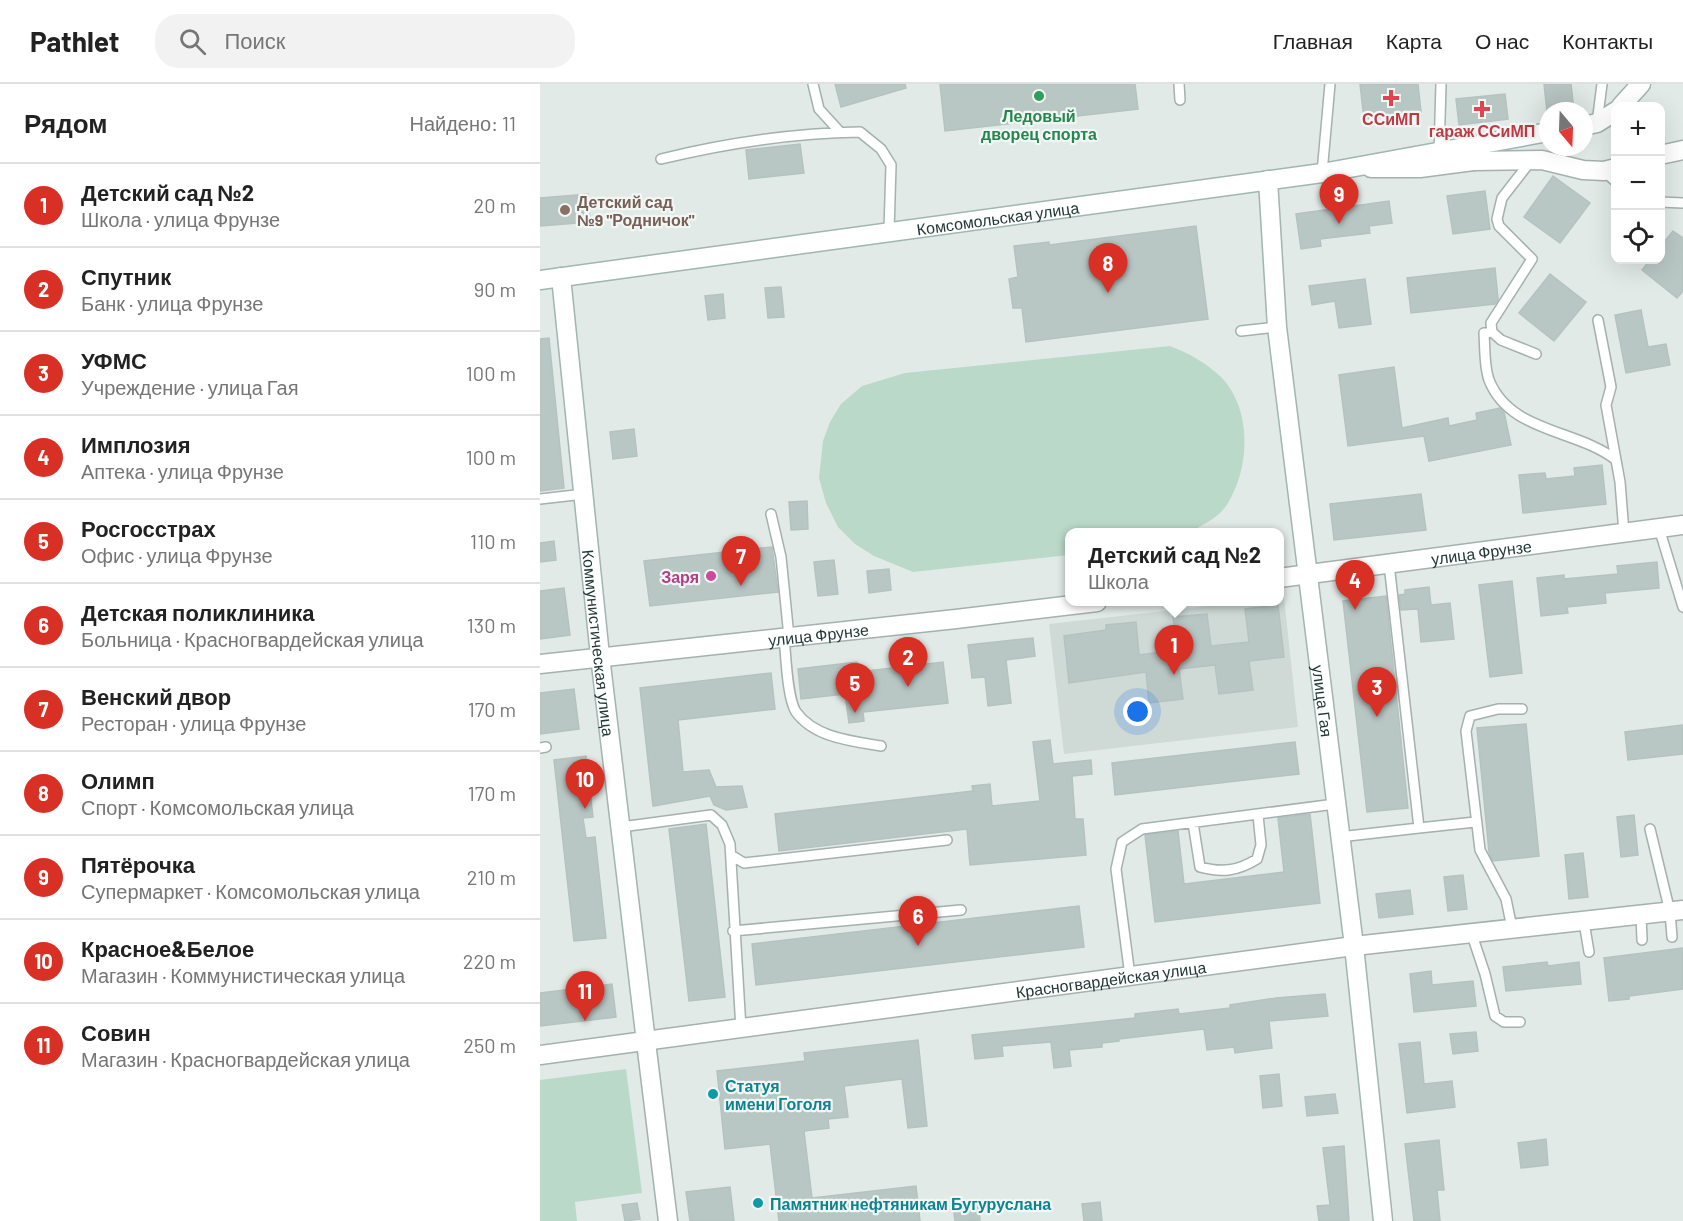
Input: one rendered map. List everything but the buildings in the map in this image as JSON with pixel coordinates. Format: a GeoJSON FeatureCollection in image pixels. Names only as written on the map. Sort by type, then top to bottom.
{"type":"FeatureCollection","features":[{"type":"Feature","properties":{"kind":"street"},"geometry":{"type":"LineString","coordinates":[[1625,102],[1641,84]]}},
{"type":"Feature","properties":{"kind":"street"},"geometry":{"type":"LineString","coordinates":[[1593,123],[1611,114]]}},
{"type":"Feature","properties":{"kind":"street","name":"Комсомольская улица"},"geometry":{"type":"LineString","coordinates":[[540,280],[1363,167],[1539,134]]}},
{"type":"Feature","properties":{"kind":"street"},"geometry":{"type":"LineString","coordinates":[[1665,155],[1683,150]]}},
{"type":"Feature","properties":{"kind":"street"},"geometry":{"type":"LineString","coordinates":[[1447,151],[1473,161]]}},
{"type":"Feature","properties":{"kind":"street"},"geometry":{"type":"LineString","coordinates":[[1363,167],[1420,168],[1473,161],[1531,160],[1611,173]]}},
{"type":"Feature","properties":{"kind":"street","name":"улица Гая"},"geometry":{"type":"LineString","coordinates":[[1268,180],[1277,327],[1354,946],[1383,1221]]}},
{"type":"Feature","properties":{"kind":"street","name":"Коммунистическая улица"},"geometry":{"type":"LineString","coordinates":[[561,278],[600,656],[668,1221]]}},
{"type":"Feature","properties":{"kind":"street","name":"улица Фрунзе"},"geometry":{"type":"LineString","coordinates":[[1284,577],[1683,525]]}},
{"type":"Feature","properties":{"kind":"street","name":"улица Фрунзе"},"geometry":{"type":"LineString","coordinates":[[540,664],[1065,606]]}},
{"type":"Feature","properties":{"kind":"street","name":"Красногвардейская улица"},"geometry":{"type":"LineString","coordinates":[[540,1055],[741,1030],[1354,946],[1677,911]]}},
{"type":"Feature","properties":{"kind":"lane"},"geometry":{"type":"LineString","coordinates":[[813,84],[819,109],[840,132]]}},
{"type":"Feature","properties":{"kind":"lane"},"geometry":{"type":"LineString","coordinates":[[1179,84],[1180,100]]}},
{"type":"Feature","properties":{"kind":"lane"},"geometry":{"type":"LineString","coordinates":[[1322,173],[1330,84]]}},
{"type":"Feature","properties":{"kind":"lane"},"geometry":{"type":"LineString","coordinates":[[1441,84],[1447,151]]}},
{"type":"Feature","properties":{"kind":"lane"},"geometry":{"type":"LineString","coordinates":[[1593,117],[1602,84]]}},
{"type":"Feature","properties":{"kind":"lane"},"geometry":{"type":"LineString","coordinates":[[661,159],[725,144],[860,132],[881,148],[891,165],[889,231]]}},
{"type":"Feature","properties":{"kind":"lane"},"geometry":{"type":"LineString","coordinates":[[1531,160],[1502,198],[1497,219],[1499,226],[1532,258],[1491,322],[1492,332],[1502,340],[1536,354]]}},
{"type":"Feature","properties":{"kind":"lane"},"geometry":{"type":"LineString","coordinates":[[1665,202],[1683,203]]}},
{"type":"Feature","properties":{"kind":"lane"},"geometry":{"type":"LineString","coordinates":[[1598,320],[1611,387],[1606,405],[1616,460],[1624,533]]}},
{"type":"Feature","properties":{"kind":"lane"},"geometry":{"type":"LineString","coordinates":[[1241,331],[1277,327]]}},
{"type":"Feature","properties":{"kind":"lane"},"geometry":{"type":"LineString","coordinates":[[1492,332],[1484,333],[1488,377],[1495,392],[1536,426],[1603,450],[1616,460]]}},
{"type":"Feature","properties":{"kind":"lane"},"geometry":{"type":"LineString","coordinates":[[540,499],[584,494]]}},
{"type":"Feature","properties":{"kind":"lane"},"geometry":{"type":"LineString","coordinates":[[771,514],[781,557],[795,710],[814,730],[848,741],[881,746]]}},
{"type":"Feature","properties":{"kind":"lane"},"geometry":{"type":"LineString","coordinates":[[1659,528],[1683,607]]}},
{"type":"Feature","properties":{"kind":"lane"},"geometry":{"type":"LineString","coordinates":[[1389,564],[1419,828]]}},
{"type":"Feature","properties":{"kind":"lane"},"geometry":{"type":"LineString","coordinates":[[1512,928],[1506,899],[1480,850],[1466,731],[1470,716],[1498,709],[1522,709]]}},
{"type":"Feature","properties":{"kind":"lane"},"geometry":{"type":"LineString","coordinates":[[1130,976],[1116,869],[1122,842],[1142,829],[1335,804]]}},
{"type":"Feature","properties":{"kind":"lane"},"geometry":{"type":"LineString","coordinates":[[621,827],[711,815],[722,825],[731,855],[733,931],[741,1030]]}},
{"type":"Feature","properties":{"kind":"lane"},"geometry":{"type":"LineString","coordinates":[[1193,823],[1200,867],[1218,872],[1242,869],[1257,859],[1261,845],[1258,815]]}},
{"type":"Feature","properties":{"kind":"lane"},"geometry":{"type":"LineString","coordinates":[[1339,837],[1475,822]]}},
{"type":"Feature","properties":{"kind":"lane"},"geometry":{"type":"LineString","coordinates":[[1650,829],[1677,911],[1672,937]]}},
{"type":"Feature","properties":{"kind":"lane"},"geometry":{"type":"LineString","coordinates":[[731,855],[744,863],[947,840]]}},
{"type":"Feature","properties":{"kind":"lane"},"geometry":{"type":"LineString","coordinates":[[733,931],[961,909]]}},
{"type":"Feature","properties":{"kind":"lane"},"geometry":{"type":"LineString","coordinates":[[1641,914],[1642,940]]}},
{"type":"Feature","properties":{"kind":"lane"},"geometry":{"type":"LineString","coordinates":[[1584,922],[1589,952]]}},
{"type":"Feature","properties":{"kind":"lane"},"geometry":{"type":"LineString","coordinates":[[1471,932],[1485,974],[1495,1016],[1504,1022],[1520,1022]]}},
{"type":"Feature","properties":{"kind":"shaded area"},"geometry":{"type":"Polygon","coordinates":[[[1284,597],[1298,727],[1064,754],[1049,624],[1209,606],[1284,606],[1284,597]]]}},
{"type":"Feature","properties":{"kind":"green space"},"geometry":{"type":"Polygon","coordinates":[[[1170,346],[1209,367],[1221,377],[1231,391],[1239,406],[1243,423],[1243,458],[1240,475],[1226,506],[1219,514],[1196,528],[1065,528],[1065,555],[913,572],[874,556],[855,544],[838,527],[826,503],[819,478],[823,441],[830,422],[841,404],[862,386],[905,373],[1170,346]]]}},
{"type":"Feature","properties":{"kind":"green space"},"geometry":{"type":"Polygon","coordinates":[[[626,1069],[642,1193],[575,1202],[577,1221],[540,1221],[540,1080],[626,1069]]]}},
{"type":"Feature","properties":{"kind":"place","name":"Ледовый дворец спорта"},"geometry":{"type":"Point","coordinates":[1039,96]}},
{"type":"Feature","properties":{"kind":"place","name":"ССиМП"},"geometry":{"type":"Point","coordinates":[1391,98]}},
{"type":"Feature","properties":{"kind":"place","name":"гараж ССиМП"},"geometry":{"type":"Point","coordinates":[1482,109]}},
{"type":"Feature","properties":{"kind":"place","name":"Детский сад №9 \"Родничок\""},"geometry":{"type":"Point","coordinates":[565,210]}},
{"type":"Feature","properties":{"kind":"place","name":"Пятёрочка"},"geometry":{"type":"Point","coordinates":[1339,224]}},
{"type":"Feature","properties":{"kind":"place","name":"Олимп"},"geometry":{"type":"Point","coordinates":[1108,293]}},
{"type":"Feature","properties":{"kind":"place","name":"Заря"},"geometry":{"type":"Point","coordinates":[711,576]}},
{"type":"Feature","properties":{"kind":"place","name":"Венский двор"},"geometry":{"type":"Point","coordinates":[741,586]}},
{"type":"Feature","properties":{"kind":"place","name":"Имплозия"},"geometry":{"type":"Point","coordinates":[1355,610]}},
{"type":"Feature","properties":{"kind":"place","name":"Детский сад №2"},"geometry":{"type":"Point","coordinates":[1174,675]}},
{"type":"Feature","properties":{"kind":"place","name":"Спутник"},"geometry":{"type":"Point","coordinates":[908,687]}},
{"type":"Feature","properties":{"kind":"place","name":"Росгосстрах"},"geometry":{"type":"Point","coordinates":[855,713]}},
{"type":"Feature","properties":{"kind":"place","name":"УФМС"},"geometry":{"type":"Point","coordinates":[1377,717]}},
{"type":"Feature","properties":{"kind":"place","name":"Красное&Белое"},"geometry":{"type":"Point","coordinates":[585,809]}},
{"type":"Feature","properties":{"kind":"place","name":"Детская поликлиника"},"geometry":{"type":"Point","coordinates":[918,946]}},
{"type":"Feature","properties":{"kind":"place","name":"Совин"},"geometry":{"type":"Point","coordinates":[585,1021]}},
{"type":"Feature","properties":{"kind":"place","name":"Статуя имени Гоголя"},"geometry":{"type":"Point","coordinates":[713,1094]}},
{"type":"Feature","properties":{"kind":"place","name":"Памятник нефтяникам Бугуруслана"},"geometry":{"type":"Point","coordinates":[758,1203]}}]}
